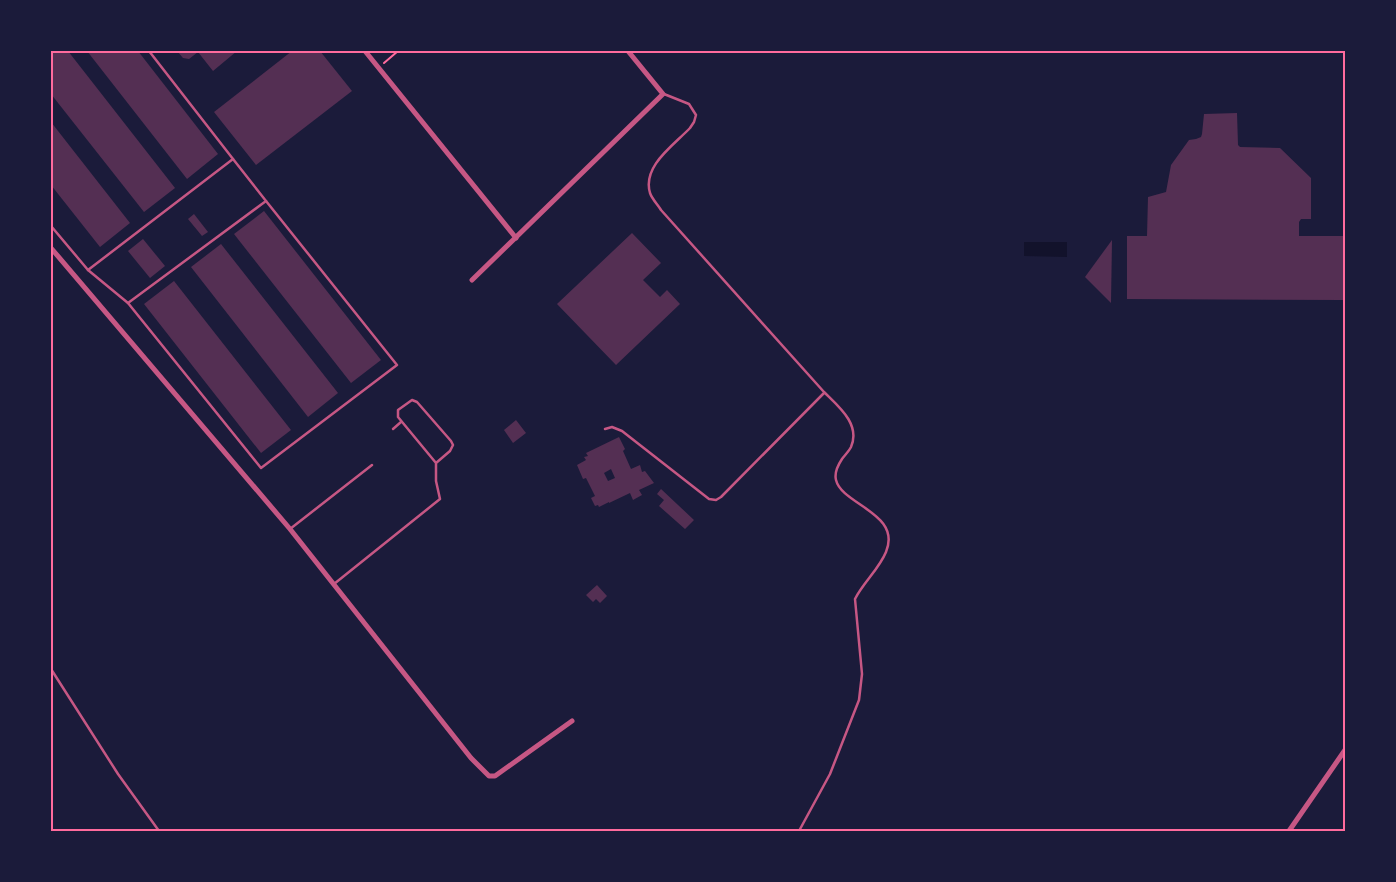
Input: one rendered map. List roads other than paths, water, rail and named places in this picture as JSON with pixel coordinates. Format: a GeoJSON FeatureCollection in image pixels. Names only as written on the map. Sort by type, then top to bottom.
{"type":"FeatureCollection","features":[{"type":"Feature","properties":{"kind":"street"},"geometry":{"type":"LineString","coordinates":[[365,51],[516,238]]}},
{"type":"Feature","properties":{"kind":"street"},"geometry":{"type":"LineString","coordinates":[[472,280],[663,94],[628,51]]}},
{"type":"Feature","properties":{"kind":"street"},"geometry":{"type":"LineString","coordinates":[[51,248],[290,529],[471,758],[489,776],[495,776],[572,721]]}},
{"type":"Feature","properties":{"kind":"street"},"geometry":{"type":"LineString","coordinates":[[1289,831],[1345,750]]}},
{"type":"Feature","properties":{"kind":"lane"},"geometry":{"type":"LineString","coordinates":[[51,226],[88,270],[128,303],[261,468],[397,365],[149,51]]}},
{"type":"Feature","properties":{"kind":"lane"},"geometry":{"type":"LineString","coordinates":[[663,94],[689,104],[696,115],[690,128],[658,160],[649,178],[650,194],[661,210],[842,410],[852,426],[853,440],[851,447],[839,464],[836,480],[839,488],[878,518],[887,530],[889,542],[882,560],[854,599],[862,674],[859,700],[830,774],[799,831]]}},
{"type":"Feature","properties":{"kind":"lane"},"geometry":{"type":"LineString","coordinates":[[88,270],[233,159]]}},
{"type":"Feature","properties":{"kind":"lane"},"geometry":{"type":"LineString","coordinates":[[128,303],[266,201]]}},
{"type":"Feature","properties":{"kind":"lane"},"geometry":{"type":"LineString","coordinates":[[605,429],[612,427],[622,431],[710,499],[716,500],[824,392]]}},
{"type":"Feature","properties":{"kind":"lane"},"geometry":{"type":"LineString","coordinates":[[334,584],[440,499],[436,482],[436,463],[398,417],[398,410],[412,400],[416,402],[453,445],[450,451],[436,463]]}},
{"type":"Feature","properties":{"kind":"lane"},"geometry":{"type":"LineString","coordinates":[[393,429],[401,422]]}},
{"type":"Feature","properties":{"kind":"lane"},"geometry":{"type":"LineString","coordinates":[[290,529],[372,465]]}},
{"type":"Feature","properties":{"kind":"lane"},"geometry":{"type":"LineString","coordinates":[[51,669],[118,774],[159,831]]}}]}
